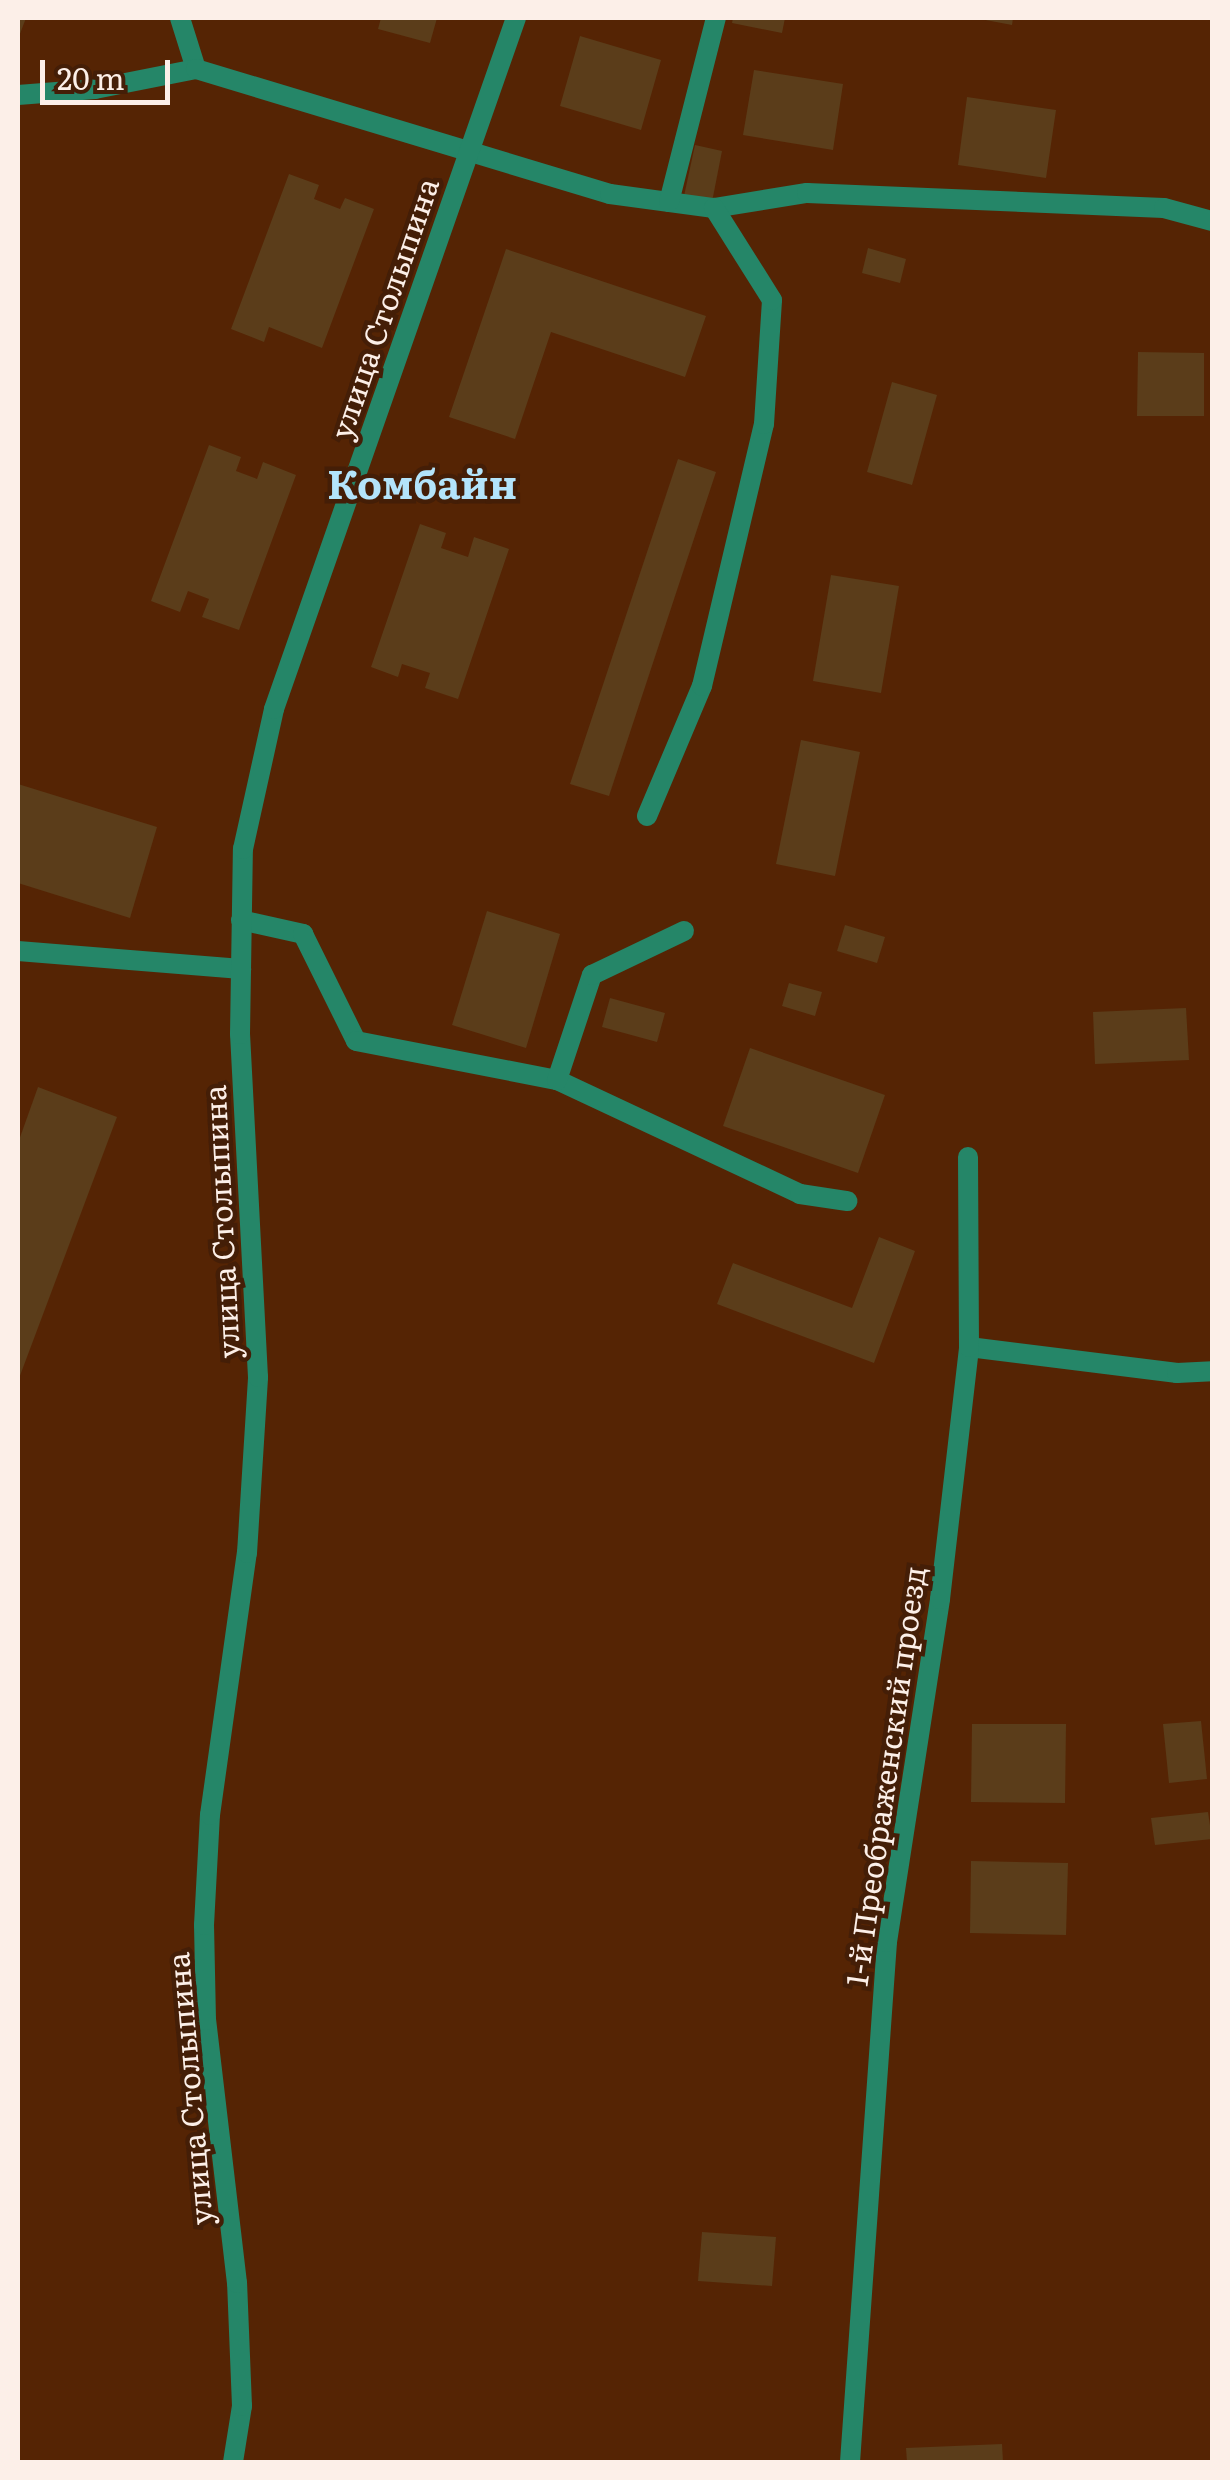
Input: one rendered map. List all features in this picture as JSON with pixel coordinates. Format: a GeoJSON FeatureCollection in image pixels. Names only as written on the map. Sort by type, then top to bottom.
{"type":"FeatureCollection","features":[{"type":"Feature","properties":{"kind":"street"},"geometry":{"type":"LineString","coordinates":[[180,18],[196,69]]}},
{"type":"Feature","properties":{"kind":"street","name":"улица Столыпина"},"geometry":{"type":"LineString","coordinates":[[233,2462],[242,2406],[237,2282],[206,2020],[204,1925],[210,1816],[246,1553],[258,1377],[241,969],[243,849],[274,709],[516,18]]}},
{"type":"Feature","properties":{"kind":"street"},"geometry":{"type":"LineString","coordinates":[[669,202],[716,18]]}},
{"type":"Feature","properties":{"kind":"street"},"geometry":{"type":"LineString","coordinates":[[18,95],[95,89],[196,69],[610,194],[714,208],[807,193],[1164,208],[1212,220]]}},
{"type":"Feature","properties":{"kind":"street"},"geometry":{"type":"LineString","coordinates":[[647,816],[702,686],[764,424],[772,300],[714,208]]}},
{"type":"Feature","properties":{"kind":"street"},"geometry":{"type":"LineString","coordinates":[[241,920],[303,934],[356,1041],[556,1080],[800,1194],[847,1201]]}},
{"type":"Feature","properties":{"kind":"street"},"geometry":{"type":"LineString","coordinates":[[556,1080],[592,975],[684,930]]}},
{"type":"Feature","properties":{"kind":"street"},"geometry":{"type":"LineString","coordinates":[[18,951],[241,969]]}},
{"type":"Feature","properties":{"kind":"street","name":"1-й Преображенский проезд"},"geometry":{"type":"LineString","coordinates":[[850,2462],[887,1942],[969,1347],[968,1157]]}},
{"type":"Feature","properties":{"kind":"street"},"geometry":{"type":"LineString","coordinates":[[969,1347],[1177,1373],[1212,1371]]}},
{"type":"Feature","properties":{"kind":"building"},"geometry":{"type":"Polygon","coordinates":[[[18,18],[26,18],[18,39],[18,18]]]}},
{"type":"Feature","properties":{"kind":"building"},"geometry":{"type":"Polygon","coordinates":[[[381,18],[437,18],[430,43],[378,29],[381,18]]]}},
{"type":"Feature","properties":{"kind":"building"},"geometry":{"type":"Polygon","coordinates":[[[733,18],[785,18],[782,33],[732,23],[733,18]]]}},
{"type":"Feature","properties":{"kind":"building"},"geometry":{"type":"Polygon","coordinates":[[[975,18],[1013,18],[1012,25],[975,18]]]}},
{"type":"Feature","properties":{"kind":"building"},"geometry":{"type":"Polygon","coordinates":[[[580,36],[661,60],[641,130],[560,106],[580,36]]]}},
{"type":"Feature","properties":{"kind":"building"},"geometry":{"type":"Polygon","coordinates":[[[754,70],[843,84],[833,150],[743,135],[754,70]]]}},
{"type":"Feature","properties":{"kind":"building"},"geometry":{"type":"Polygon","coordinates":[[[967,97],[1056,110],[1046,178],[958,165],[967,97]]]}},
{"type":"Feature","properties":{"kind":"building"},"geometry":{"type":"Polygon","coordinates":[[[695,145],[722,151],[712,202],[684,196],[695,145]]]}},
{"type":"Feature","properties":{"kind":"building"},"geometry":{"type":"Polygon","coordinates":[[[289,174],[319,185],[314,199],[340,209],[345,198],[374,209],[322,348],[269,327],[264,342],[231,329],[289,174]]]}},
{"type":"Feature","properties":{"kind":"building"},"geometry":{"type":"Polygon","coordinates":[[[868,248],[906,259],[900,283],[862,273],[868,248]]]}},
{"type":"Feature","properties":{"kind":"building"},"geometry":{"type":"Polygon","coordinates":[[[506,249],[706,316],[685,377],[551,332],[515,439],[449,417],[506,249]]]}},
{"type":"Feature","properties":{"kind":"building"},"geometry":{"type":"Polygon","coordinates":[[[1138,352],[1204,353],[1204,416],[1137,416],[1138,352]]]}},
{"type":"Feature","properties":{"kind":"building"},"geometry":{"type":"Polygon","coordinates":[[[892,382],[937,395],[912,485],[867,472],[892,382]]]}},
{"type":"Feature","properties":{"kind":"building"},"geometry":{"type":"Polygon","coordinates":[[[209,445],[241,457],[236,471],[257,479],[263,462],[296,475],[239,630],[202,617],[209,599],[188,591],[180,612],[151,601],[209,445]]]}},
{"type":"Feature","properties":{"kind":"building"},"geometry":{"type":"Polygon","coordinates":[[[678,459],[716,472],[609,796],[570,784],[678,459]]]}},
{"type":"Feature","properties":{"kind":"building"},"geometry":{"type":"Polygon","coordinates":[[[420,524],[446,533],[441,548],[468,557],[474,537],[509,549],[458,699],[425,688],[430,673],[402,664],[398,677],[371,667],[420,524]]]}},
{"type":"Feature","properties":{"kind":"building"},"geometry":{"type":"Polygon","coordinates":[[[831,575],[899,586],[881,693],[813,681],[831,575]]]}},
{"type":"Feature","properties":{"kind":"building"},"geometry":{"type":"Polygon","coordinates":[[[801,740],[860,752],[835,876],[776,864],[801,740]]]}},
{"type":"Feature","properties":{"kind":"building"},"geometry":{"type":"Polygon","coordinates":[[[18,784],[157,827],[130,918],[18,883],[18,784]]]}},
{"type":"Feature","properties":{"kind":"building"},"geometry":{"type":"Polygon","coordinates":[[[487,911],[560,934],[526,1048],[452,1025],[487,911]]]}},
{"type":"Feature","properties":{"kind":"building"},"geometry":{"type":"Polygon","coordinates":[[[845,925],[885,937],[877,963],[837,951],[845,925]]]}},
{"type":"Feature","properties":{"kind":"building"},"geometry":{"type":"Polygon","coordinates":[[[789,983],[822,992],[815,1016],[782,1006],[789,983]]]}},
{"type":"Feature","properties":{"kind":"building"},"geometry":{"type":"Polygon","coordinates":[[[610,998],[665,1013],[657,1042],[602,1027],[610,998]]]}},
{"type":"Feature","properties":{"kind":"building"},"geometry":{"type":"Polygon","coordinates":[[[1186,1008],[1189,1060],[1095,1064],[1093,1012],[1186,1008]]]}},
{"type":"Feature","properties":{"kind":"building"},"geometry":{"type":"Polygon","coordinates":[[[750,1048],[885,1095],[858,1173],[723,1126],[750,1048]]]}},
{"type":"Feature","properties":{"kind":"building"},"geometry":{"type":"Polygon","coordinates":[[[38,1087],[117,1117],[18,1381],[18,1143],[38,1087]]]}},
{"type":"Feature","properties":{"kind":"building"},"geometry":{"type":"Polygon","coordinates":[[[879,1237],[915,1251],[874,1363],[717,1304],[733,1263],[852,1308],[879,1237]]]}},
{"type":"Feature","properties":{"kind":"building"},"geometry":{"type":"Polygon","coordinates":[[[1201,1721],[1207,1779],[1169,1783],[1163,1724],[1201,1721]]]}},
{"type":"Feature","properties":{"kind":"building"},"geometry":{"type":"Polygon","coordinates":[[[972,1724],[1066,1724],[1065,1803],[971,1802],[972,1724]]]}},
{"type":"Feature","properties":{"kind":"building"},"geometry":{"type":"Polygon","coordinates":[[[1208,1812],[1212,1839],[1155,1845],[1151,1818],[1208,1812]]]}},
{"type":"Feature","properties":{"kind":"building"},"geometry":{"type":"Polygon","coordinates":[[[971,1861],[1068,1863],[1066,1935],[970,1933],[971,1861]]]}},
{"type":"Feature","properties":{"kind":"building"},"geometry":{"type":"Polygon","coordinates":[[[702,2232],[776,2237],[772,2286],[698,2281],[702,2232]]]}},
{"type":"Feature","properties":{"kind":"building"},"geometry":{"type":"Polygon","coordinates":[[[1002,2444],[1003,2462],[907,2462],[906,2448],[1002,2444]]]}},
{"type":"Feature","properties":{"kind":"district","name":"Комбайн"},"geometry":{"type":"Point","coordinates":[422,482]}}]}
